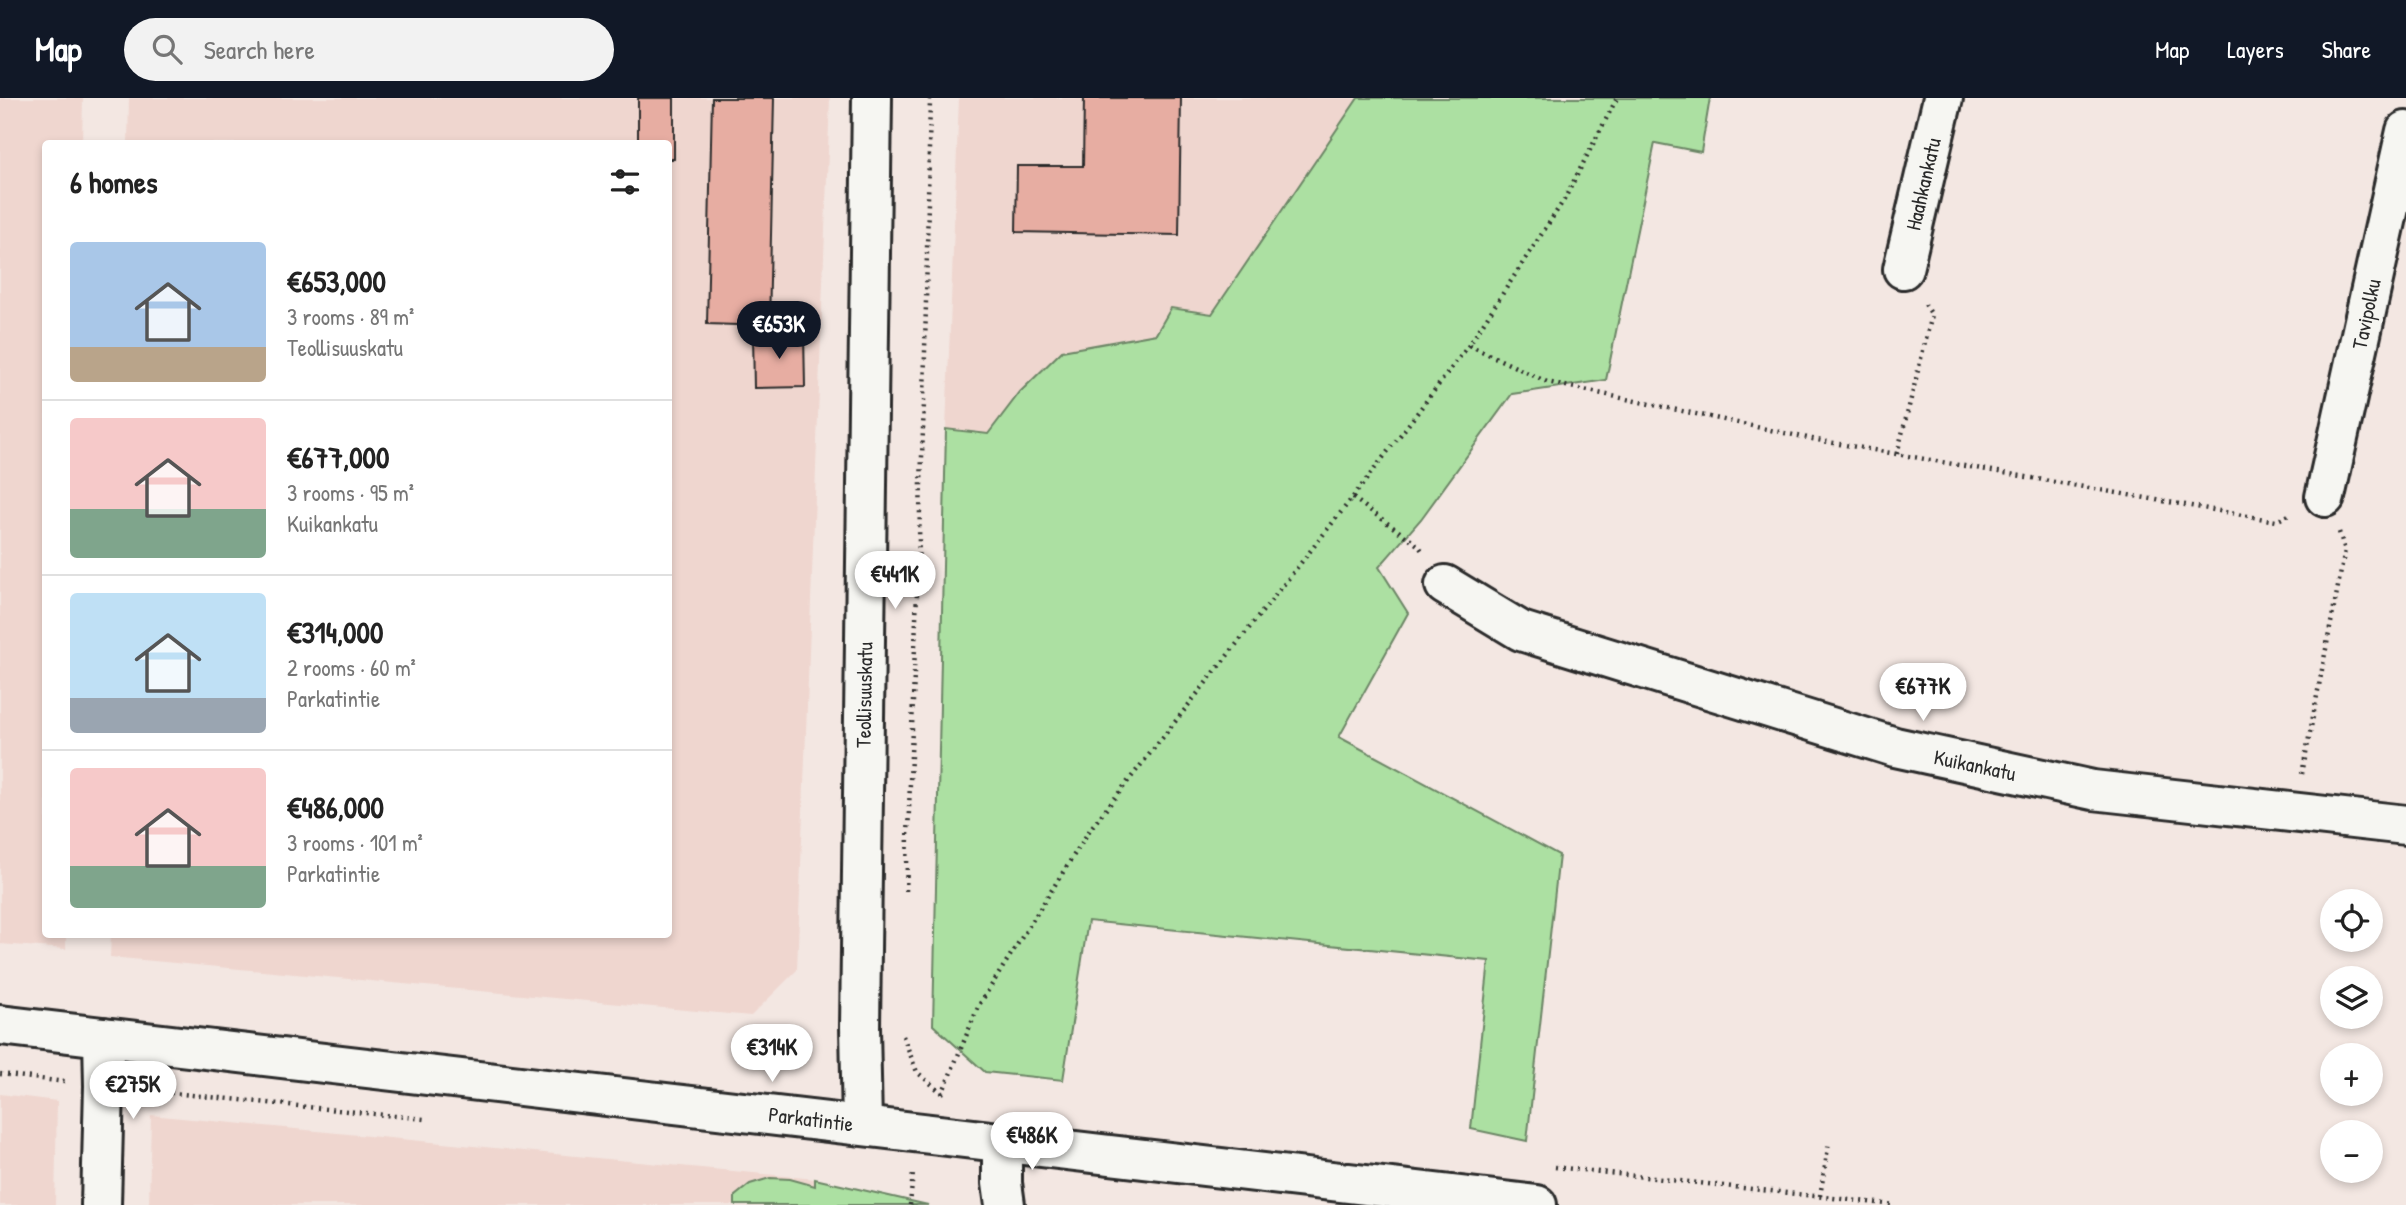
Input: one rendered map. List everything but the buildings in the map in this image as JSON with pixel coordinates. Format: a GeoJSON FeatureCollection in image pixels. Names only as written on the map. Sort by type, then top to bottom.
{"type":"FeatureCollection","features":[{"type":"Feature","properties":{"kind":"street","name":"Teollisuuskatu"},"geometry":{"type":"LineString","coordinates":[[862,1125],[860,1027],[872,98]]}},
{"type":"Feature","properties":{"kind":"street","name":"Haahkankatu"},"geometry":{"type":"LineString","coordinates":[[1903,270],[1943,98]]}},
{"type":"Feature","properties":{"kind":"street","name":"Tavipolku"},"geometry":{"type":"LineString","coordinates":[[2325,497],[2406,131]]}},
{"type":"Feature","properties":{"kind":"street","name":"Kuikankatu"},"geometry":{"type":"LineString","coordinates":[[1445,585],[1521,631],[1895,747],[2093,790],[2406,825]]}},
{"type":"Feature","properties":{"kind":"street","name":"Parkatintie"},"geometry":{"type":"LineString","coordinates":[[0,1026],[1537,1205]]}},
{"type":"Feature","properties":{"kind":"street"},"geometry":{"type":"LineString","coordinates":[[101,1205],[103,1037]]}},
{"type":"Feature","properties":{"kind":"street"},"geometry":{"type":"LineString","coordinates":[[1002,1143],[1005,1205]]}},
{"type":"Feature","properties":{"kind":"path"},"geometry":{"type":"LineString","coordinates":[[905,904],[924,402],[930,98]]}},
{"type":"Feature","properties":{"kind":"path"},"geometry":{"type":"LineString","coordinates":[[900,1030],[917,1072],[942,1094],[979,1005],[1091,828],[1353,497],[1469,345],[1564,200],[1617,98]]}},
{"type":"Feature","properties":{"kind":"path"},"geometry":{"type":"LineString","coordinates":[[1898,454],[1932,315],[1903,270]]}},
{"type":"Feature","properties":{"kind":"path"},"geometry":{"type":"LineString","coordinates":[[1469,345],[1547,382],[1816,440],[2276,521],[2325,497],[2345,550],[2295,813]]}},
{"type":"Feature","properties":{"kind":"path"},"geometry":{"type":"LineString","coordinates":[[1353,497],[1419,546],[1445,585]]}},
{"type":"Feature","properties":{"kind":"path"},"geometry":{"type":"LineString","coordinates":[[1820,1196],[1829,1142]]}},
{"type":"Feature","properties":{"kind":"path"},"geometry":{"type":"LineString","coordinates":[[910,1205],[913,1168]]}},
{"type":"Feature","properties":{"kind":"shaded area"},"geometry":{"type":"Polygon","coordinates":[[[0,98],[83,98],[82,140],[42,140],[42,938],[66,938],[66,949],[0,944],[0,98]]]}},
{"type":"Feature","properties":{"kind":"shaded area"},"geometry":{"type":"Polygon","coordinates":[[[129,98],[830,98],[797,970],[751,1016],[110,957],[111,938],[672,938],[672,140],[128,140],[129,98]]]}},
{"type":"Feature","properties":{"kind":"shaded area"},"geometry":{"type":"Polygon","coordinates":[[[959,98],[1358,98],[1121,450],[946,429],[959,98]]]}},
{"type":"Feature","properties":{"kind":"shaded area"},"geometry":{"type":"Polygon","coordinates":[[[0,1094],[57,1101],[55,1205],[0,1205],[0,1094]]]}},
{"type":"Feature","properties":{"kind":"shaded area"},"geometry":{"type":"Polygon","coordinates":[[[151,1115],[815,1179],[815,1205],[149,1205],[151,1115]]]}},
{"type":"Feature","properties":{"kind":"green space"},"geometry":{"type":"Polygon","coordinates":[[[1358,98],[1710,98],[1701,152],[1655,143],[1606,380],[1512,394],[1421,519],[1379,567],[1408,613],[1339,737],[1559,855],[1527,1141],[1471,1129],[1489,961],[1088,921],[1063,1080],[985,1072],[933,1025],[946,429],[988,434],[1020,392],[1062,351],[1156,334],[1171,308],[1212,314],[1358,98]]]}},
{"type":"Feature","properties":{"kind":"green space"},"geometry":{"type":"Polygon","coordinates":[[[770,1178],[790,1179],[815,1186],[815,1179],[928,1205],[735,1205],[735,1196],[750,1184],[770,1178]]]}}]}
